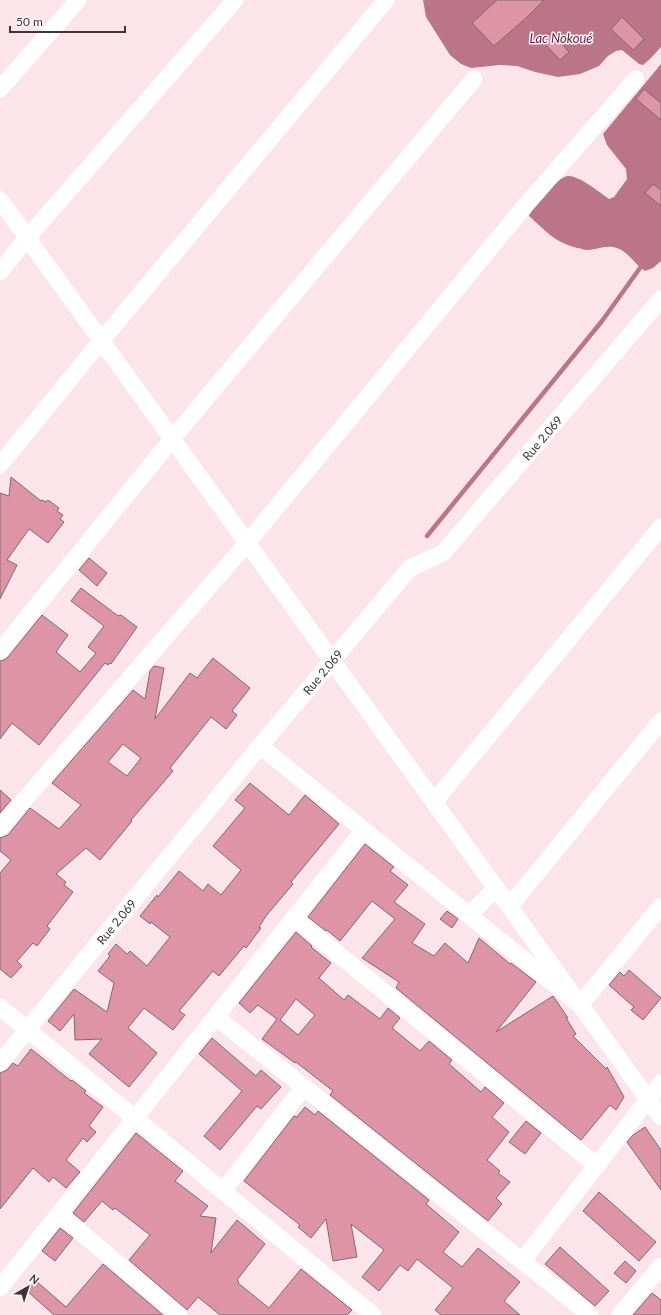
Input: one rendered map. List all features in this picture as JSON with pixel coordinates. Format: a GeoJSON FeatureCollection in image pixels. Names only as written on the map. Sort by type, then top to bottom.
{"type":"FeatureCollection","features":[{"type":"Feature","properties":{"kind":"street"},"geometry":{"type":"LineString","coordinates":[[0,89],[78,0]]}},
{"type":"Feature","properties":{"kind":"street"},"geometry":{"type":"LineString","coordinates":[[0,272],[27,238],[235,0]]}},
{"type":"Feature","properties":{"kind":"street"},"geometry":{"type":"LineString","coordinates":[[0,465],[101,341],[386,0]]}},
{"type":"Feature","properties":{"kind":"street"},"geometry":{"type":"LineString","coordinates":[[0,828],[247,543],[525,206],[636,78]]}},
{"type":"Feature","properties":{"kind":"street"},"geometry":{"type":"LineString","coordinates":[[0,651],[172,439],[474,79]]}},
{"type":"Feature","properties":{"kind":"street"},"geometry":{"type":"LineString","coordinates":[[0,200],[661,1117]]}},
{"type":"Feature","properties":{"kind":"street","name":"Rue 2.069"},"geometry":{"type":"LineString","coordinates":[[0,1063],[260,746],[410,568],[442,553],[661,299]]}},
{"type":"Feature","properties":{"kind":"street"},"geometry":{"type":"LineString","coordinates":[[434,802],[661,527]]}},
{"type":"Feature","properties":{"kind":"street"},"geometry":{"type":"LineString","coordinates":[[510,907],[661,721]]}},
{"type":"Feature","properties":{"kind":"street"},"geometry":{"type":"LineString","coordinates":[[260,746],[580,1004]]}},
{"type":"Feature","properties":{"kind":"street"},"geometry":{"type":"LineString","coordinates":[[0,1288],[364,830]]}},
{"type":"Feature","properties":{"kind":"street"},"geometry":{"type":"LineString","coordinates":[[469,915],[496,888]]}},
{"type":"Feature","properties":{"kind":"street"},"geometry":{"type":"LineString","coordinates":[[580,1004],[661,906]]}},
{"type":"Feature","properties":{"kind":"street"},"geometry":{"type":"LineString","coordinates":[[294,918],[597,1166]]}},
{"type":"Feature","properties":{"kind":"street"},"geometry":{"type":"LineString","coordinates":[[0,1006],[373,1315]]}},
{"type":"Feature","properties":{"kind":"street"},"geometry":{"type":"LineString","coordinates":[[216,1017],[523,1260],[590,1315]]}},
{"type":"Feature","properties":{"kind":"street"},"geometry":{"type":"LineString","coordinates":[[523,1260],[661,1083]]}},
{"type":"Feature","properties":{"kind":"street"},"geometry":{"type":"LineString","coordinates":[[223,1191],[304,1087]]}},
{"type":"Feature","properties":{"kind":"street"},"geometry":{"type":"LineString","coordinates":[[59,1214],[179,1315]]}},
{"type":"Feature","properties":{"kind":"street"},"geometry":{"type":"LineString","coordinates":[[620,1315],[661,1266]]}},
{"type":"Feature","properties":{"kind":"water","name":"Lac Nokoué"},"geometry":{"type":"Polygon","coordinates":[[[423,0],[661,0],[661,47],[643,65],[639,64],[622,50],[616,51],[608,56],[599,66],[580,74],[558,77],[517,66],[500,65],[471,68],[461,64],[450,55],[426,17],[423,0]]]}},
{"type":"Feature","properties":{"kind":"water"},"geometry":{"type":"Polygon","coordinates":[[[661,64],[661,261],[653,268],[645,271],[622,250],[617,248],[605,247],[586,250],[562,243],[529,216],[530,211],[554,185],[565,177],[569,176],[590,185],[609,199],[614,197],[627,179],[626,169],[607,145],[603,134],[661,64]]]}},
{"type":"Feature","properties":{"kind":"building"},"geometry":{"type":"Polygon","coordinates":[[[497,0],[544,0],[494,46],[472,23],[497,0]]]}},
{"type":"Feature","properties":{"kind":"building"},"geometry":{"type":"Polygon","coordinates":[[[622,17],[644,39],[633,50],[611,29],[622,17]]]}},
{"type":"Feature","properties":{"kind":"building"},"geometry":{"type":"Polygon","coordinates":[[[552,32],[569,52],[560,60],[542,41],[552,32]]]}},
{"type":"Feature","properties":{"kind":"building"},"geometry":{"type":"Polygon","coordinates":[[[644,89],[661,103],[661,120],[636,99],[644,89]]]}},
{"type":"Feature","properties":{"kind":"building"},"geometry":{"type":"Polygon","coordinates":[[[653,184],[661,190],[661,206],[645,193],[653,184]]]}},
{"type":"Feature","properties":{"kind":"building"},"geometry":{"type":"Polygon","coordinates":[[[11,477],[41,501],[46,502],[48,500],[59,508],[57,511],[63,515],[60,519],[64,522],[48,543],[29,529],[7,560],[17,565],[0,599],[0,493],[9,496],[11,477]]]}},
{"type":"Feature","properties":{"kind":"building"},"geometry":{"type":"Polygon","coordinates":[[[89,558],[107,573],[97,586],[79,570],[89,558]]]}},
{"type":"Feature","properties":{"kind":"building"},"geometry":{"type":"Polygon","coordinates":[[[81,588],[118,616],[121,615],[137,627],[111,664],[109,663],[108,665],[105,663],[39,745],[12,723],[0,739],[0,661],[8,657],[42,615],[68,635],[56,652],[80,672],[96,653],[88,647],[104,626],[71,601],[81,588]]]}},
{"type":"Feature","properties":{"kind":"building"},"geometry":{"type":"Polygon","coordinates":[[[213,658],[250,688],[232,711],[237,715],[226,729],[211,717],[170,768],[173,771],[131,820],[132,821],[100,860],[86,848],[56,874],[66,882],[64,885],[73,892],[47,926],[50,929],[37,946],[33,943],[17,961],[22,966],[11,978],[0,969],[0,873],[11,860],[0,851],[0,838],[8,835],[30,808],[59,829],[81,805],[52,783],[133,690],[145,699],[150,671],[154,666],[164,668],[155,719],[190,673],[197,678],[213,658]],[[123,744],[108,762],[127,776],[141,758],[123,744]]]}},
{"type":"Feature","properties":{"kind":"building"},"geometry":{"type":"Polygon","coordinates":[[[250,783],[289,815],[305,795],[339,824],[291,882],[293,884],[266,916],[259,927],[261,928],[246,948],[244,946],[219,976],[213,971],[179,1011],[185,1015],[173,1030],[144,1008],[128,1028],[157,1053],[129,1087],[89,1054],[102,1039],[75,1040],[74,1014],[60,1031],[48,1021],[74,989],[107,1012],[114,983],[98,971],[110,956],[108,954],[116,944],[127,954],[130,951],[147,966],[170,937],[151,922],[150,924],[140,916],[179,871],[203,891],[208,884],[221,895],[241,870],[213,846],[245,808],[235,800],[250,783]]]}},
{"type":"Feature","properties":{"kind":"building"},"geometry":{"type":"Polygon","coordinates":[[[0,790],[11,800],[0,813],[0,790]]]}},
{"type":"Feature","properties":{"kind":"building"},"geometry":{"type":"Polygon","coordinates":[[[365,844],[394,867],[390,871],[408,885],[394,902],[425,924],[412,943],[434,956],[445,943],[468,963],[479,938],[510,964],[511,963],[536,982],[496,1032],[553,996],[568,1018],[566,1018],[576,1034],[573,1036],[606,1069],[607,1067],[624,1097],[616,1110],[610,1105],[581,1140],[396,988],[399,982],[362,958],[395,919],[372,901],[340,941],[308,917],[365,844]]]}},
{"type":"Feature","properties":{"kind":"building"},"geometry":{"type":"Polygon","coordinates":[[[447,911],[458,919],[452,928],[440,919],[447,911]]]}},
{"type":"Feature","properties":{"kind":"building"},"geometry":{"type":"Polygon","coordinates":[[[296,932],[312,946],[311,947],[331,963],[319,978],[344,1000],[348,995],[380,1019],[388,1008],[400,1018],[392,1028],[420,1051],[429,1041],[452,1060],[449,1064],[481,1092],[485,1087],[504,1103],[492,1117],[509,1132],[487,1160],[500,1171],[498,1173],[510,1182],[496,1198],[502,1204],[488,1221],[330,1095],[333,1091],[296,1062],[295,1063],[262,1039],[277,1019],[258,1005],[250,1013],[239,1003],[296,932]],[[296,999],[280,1020],[298,1035],[315,1015],[296,999]]]}},
{"type":"Feature","properties":{"kind":"building"},"geometry":{"type":"Polygon","coordinates":[[[629,970],[661,998],[643,1020],[631,1010],[634,1007],[609,985],[620,972],[624,976],[629,970]]]}},
{"type":"Feature","properties":{"kind":"building"},"geometry":{"type":"Polygon","coordinates":[[[212,1038],[256,1076],[261,1070],[281,1087],[261,1109],[257,1106],[220,1150],[204,1136],[242,1091],[199,1054],[212,1038]]]}},
{"type":"Feature","properties":{"kind":"building"},"geometry":{"type":"Polygon","coordinates":[[[31,1049],[86,1091],[84,1093],[103,1107],[89,1126],[96,1132],[87,1142],[83,1138],[66,1160],[80,1172],[66,1188],[53,1177],[49,1182],[33,1168],[0,1209],[0,1073],[7,1070],[13,1063],[18,1066],[31,1049]]]}},
{"type":"Feature","properties":{"kind":"building"},"geometry":{"type":"Polygon","coordinates":[[[305,1107],[315,1115],[318,1111],[429,1200],[426,1204],[459,1232],[443,1252],[462,1267],[478,1248],[520,1282],[504,1301],[520,1315],[441,1315],[435,1310],[453,1288],[417,1259],[408,1271],[400,1265],[379,1291],[362,1277],[384,1250],[351,1224],[357,1257],[333,1261],[326,1219],[311,1238],[298,1227],[300,1225],[244,1181],[294,1116],[297,1117],[305,1107]]]}},
{"type":"Feature","properties":{"kind":"building"},"geometry":{"type":"Polygon","coordinates":[[[526,1121],[541,1133],[525,1154],[509,1142],[526,1121]]]}},
{"type":"Feature","properties":{"kind":"building"},"geometry":{"type":"Polygon","coordinates":[[[645,1127],[661,1150],[661,1190],[627,1142],[633,1135],[645,1127]]]}},
{"type":"Feature","properties":{"kind":"building"},"geometry":{"type":"Polygon","coordinates":[[[136,1133],[183,1171],[175,1181],[208,1206],[200,1216],[216,1218],[211,1253],[237,1220],[265,1244],[237,1280],[239,1282],[238,1283],[269,1308],[301,1269],[352,1310],[347,1315],[220,1315],[198,1297],[187,1310],[129,1260],[150,1235],[115,1208],[113,1210],[102,1201],[84,1222],[73,1213],[136,1133]]]}},
{"type":"Feature","properties":{"kind":"building"},"geometry":{"type":"Polygon","coordinates":[[[599,1192],[656,1242],[639,1261],[583,1211],[599,1192]]]}},
{"type":"Feature","properties":{"kind":"building"},"geometry":{"type":"Polygon","coordinates":[[[60,1228],[73,1238],[55,1261],[42,1251],[60,1228]]]}},
{"type":"Feature","properties":{"kind":"building"},"geometry":{"type":"Polygon","coordinates":[[[560,1247],[609,1291],[595,1306],[545,1264],[560,1247]]]}},
{"type":"Feature","properties":{"kind":"building"},"geometry":{"type":"Polygon","coordinates":[[[625,1261],[636,1271],[626,1283],[614,1273],[625,1261]]]}},
{"type":"Feature","properties":{"kind":"building"},"geometry":{"type":"Polygon","coordinates":[[[103,1264],[163,1315],[54,1315],[26,1290],[35,1280],[66,1307],[103,1264]]]}},
{"type":"Feature","properties":{"kind":"building"},"geometry":{"type":"Polygon","coordinates":[[[652,1293],[661,1300],[661,1315],[633,1315],[652,1293]]]}},
{"type":"Feature","properties":{"kind":"waterway"},"geometry":{"type":"LineString","coordinates":[[427,536],[602,321],[640,268]]}}]}
